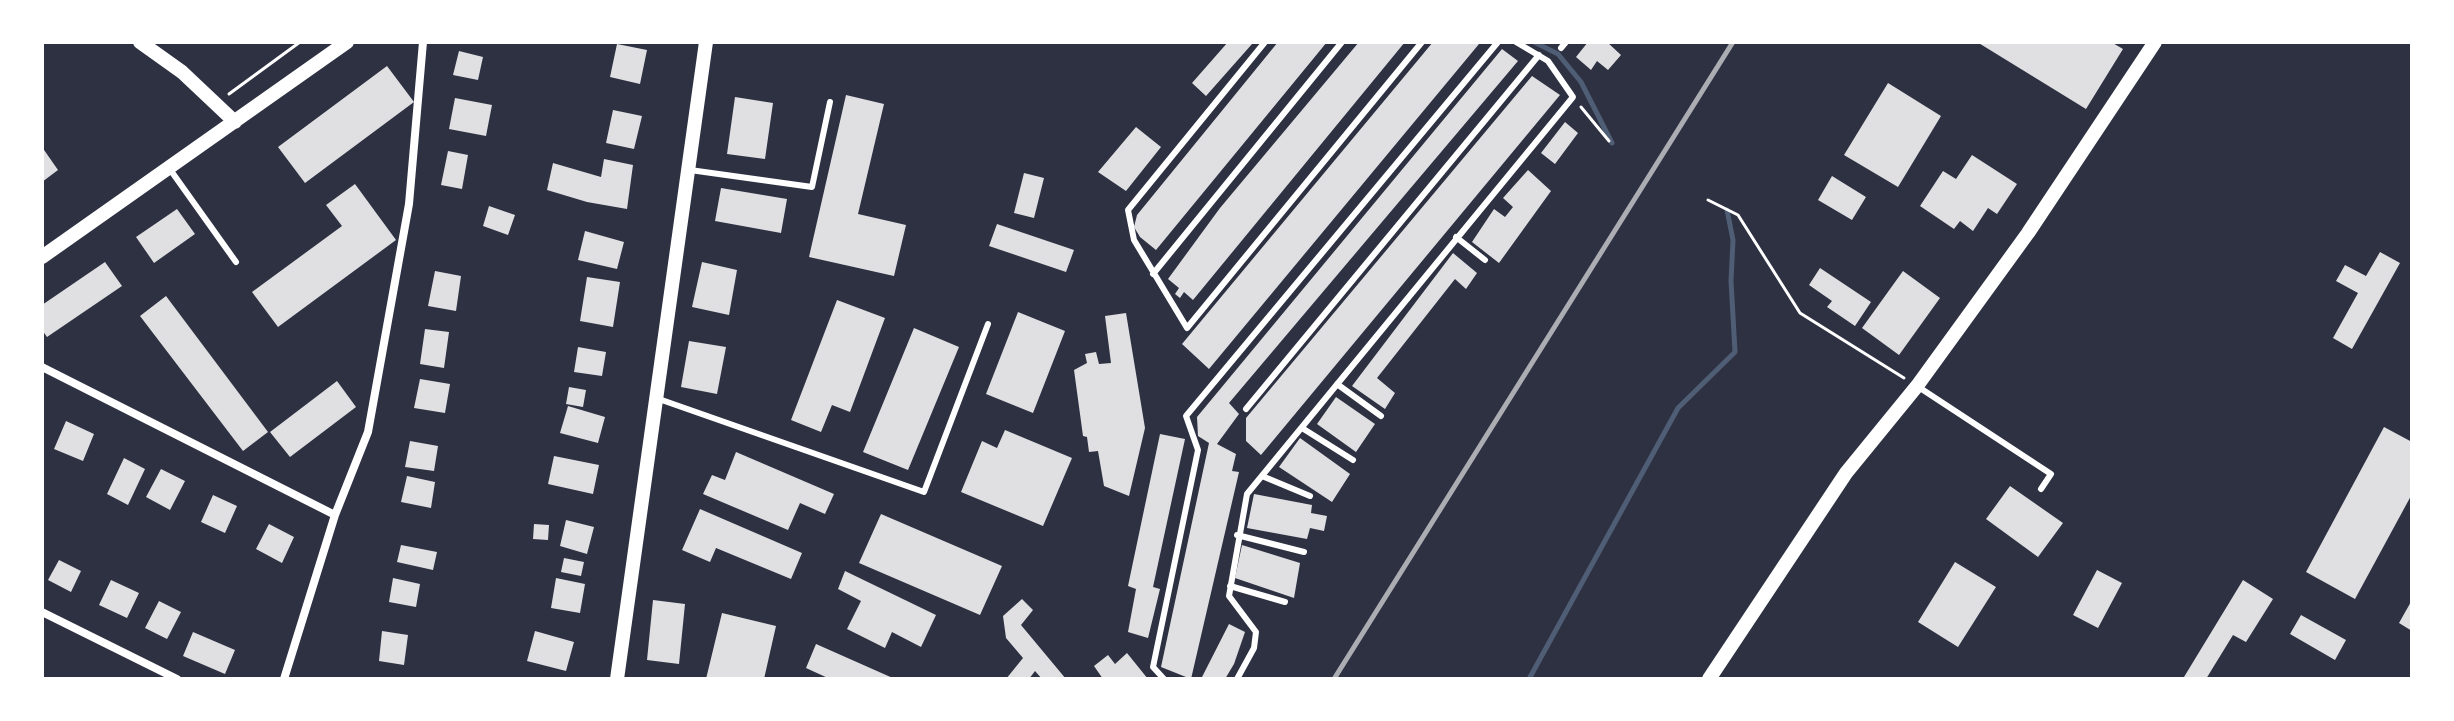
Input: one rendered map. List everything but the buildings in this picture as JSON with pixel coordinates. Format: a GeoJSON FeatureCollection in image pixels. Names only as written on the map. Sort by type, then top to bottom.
{"type":"FeatureCollection","features":[{"type":"Feature","properties":{"kind":"street"},"geometry":{"type":"LineString","coordinates":[[140,42],[182,72],[235,122]]}},
{"type":"Feature","properties":{"kind":"street"},"geometry":{"type":"LineString","coordinates":[[42,257],[347,42]]}},
{"type":"Feature","properties":{"kind":"street"},"geometry":{"type":"LineString","coordinates":[[284,679],[335,515],[368,432],[409,204],[423,42]]}},
{"type":"Feature","properties":{"kind":"street"},"geometry":{"type":"LineString","coordinates":[[617,679],[706,42]]}},
{"type":"Feature","properties":{"kind":"street"},"geometry":{"type":"LineString","coordinates":[[1709,679],[1846,473],[1917,386],[2028,233],[2155,42]]}},
{"type":"Feature","properties":{"kind":"street"},"geometry":{"type":"LineString","coordinates":[[42,367],[335,515]]}},
{"type":"Feature","properties":{"kind":"street"},"geometry":{"type":"LineString","coordinates":[[42,612],[177,679]]}},
{"type":"Feature","properties":{"kind":"lane"},"geometry":{"type":"LineString","coordinates":[[1265,42],[1128,210],[1134,240],[1187,328],[1422,42]]}},
{"type":"Feature","properties":{"kind":"lane"},"geometry":{"type":"LineString","coordinates":[[1153,274],[1342,42]]}},
{"type":"Feature","properties":{"kind":"lane"},"geometry":{"type":"LineString","coordinates":[[1164,679],[1153,667],[1198,450],[1186,416],[1498,42]]}},
{"type":"Feature","properties":{"kind":"lane"},"geometry":{"type":"LineString","coordinates":[[1237,679],[1254,648],[1256,632],[1229,596],[1237,535],[1247,494],[1573,97],[1548,61],[1516,42]]}},
{"type":"Feature","properties":{"kind":"lane"},"geometry":{"type":"LineString","coordinates":[[1246,409],[1539,55]]}},
{"type":"Feature","properties":{"kind":"lane"},"geometry":{"type":"LineString","coordinates":[[687,170],[812,187],[830,102]]}},
{"type":"Feature","properties":{"kind":"lane"},"geometry":{"type":"LineString","coordinates":[[169,168],[236,262]]}},
{"type":"Feature","properties":{"kind":"lane"},"geometry":{"type":"LineString","coordinates":[[1456,237],[1485,260]]}},
{"type":"Feature","properties":{"kind":"lane"},"geometry":{"type":"LineString","coordinates":[[656,398],[924,492],[988,324]]}},
{"type":"Feature","properties":{"kind":"lane"},"geometry":{"type":"LineString","coordinates":[[1337,384],[1381,416]]}},
{"type":"Feature","properties":{"kind":"lane"},"geometry":{"type":"LineString","coordinates":[[1917,386],[2051,474],[2041,489]]}},
{"type":"Feature","properties":{"kind":"lane"},"geometry":{"type":"LineString","coordinates":[[1302,428],[1353,460]]}},
{"type":"Feature","properties":{"kind":"lane"},"geometry":{"type":"LineString","coordinates":[[1262,476],[1310,496]]}},
{"type":"Feature","properties":{"kind":"lane"},"geometry":{"type":"LineString","coordinates":[[1237,535],[1304,552]]}},
{"type":"Feature","properties":{"kind":"lane"},"geometry":{"type":"LineString","coordinates":[[1230,586],[1285,602]]}},
{"type":"Feature","properties":{"kind":"path"},"geometry":{"type":"LineString","coordinates":[[216,103],[300,42]]}},
{"type":"Feature","properties":{"kind":"path"},"geometry":{"type":"LineString","coordinates":[[1573,97],[1609,141]]}},
{"type":"Feature","properties":{"kind":"path"},"geometry":{"type":"LineString","coordinates":[[1708,200],[1738,215],[1800,313],[1917,386]]}},
{"type":"Feature","properties":{"kind":"waterway"},"geometry":{"type":"LineString","coordinates":[[1534,42],[1558,54],[1581,82],[1612,143]]}},
{"type":"Feature","properties":{"kind":"waterway"},"geometry":{"type":"LineString","coordinates":[[1529,679],[1678,408],[1735,352],[1731,281],[1733,240],[1727,210]]}},
{"type":"Feature","properties":{"kind":"railway"},"geometry":{"type":"LineString","coordinates":[[1334,679],[1733,42]]}}]}
